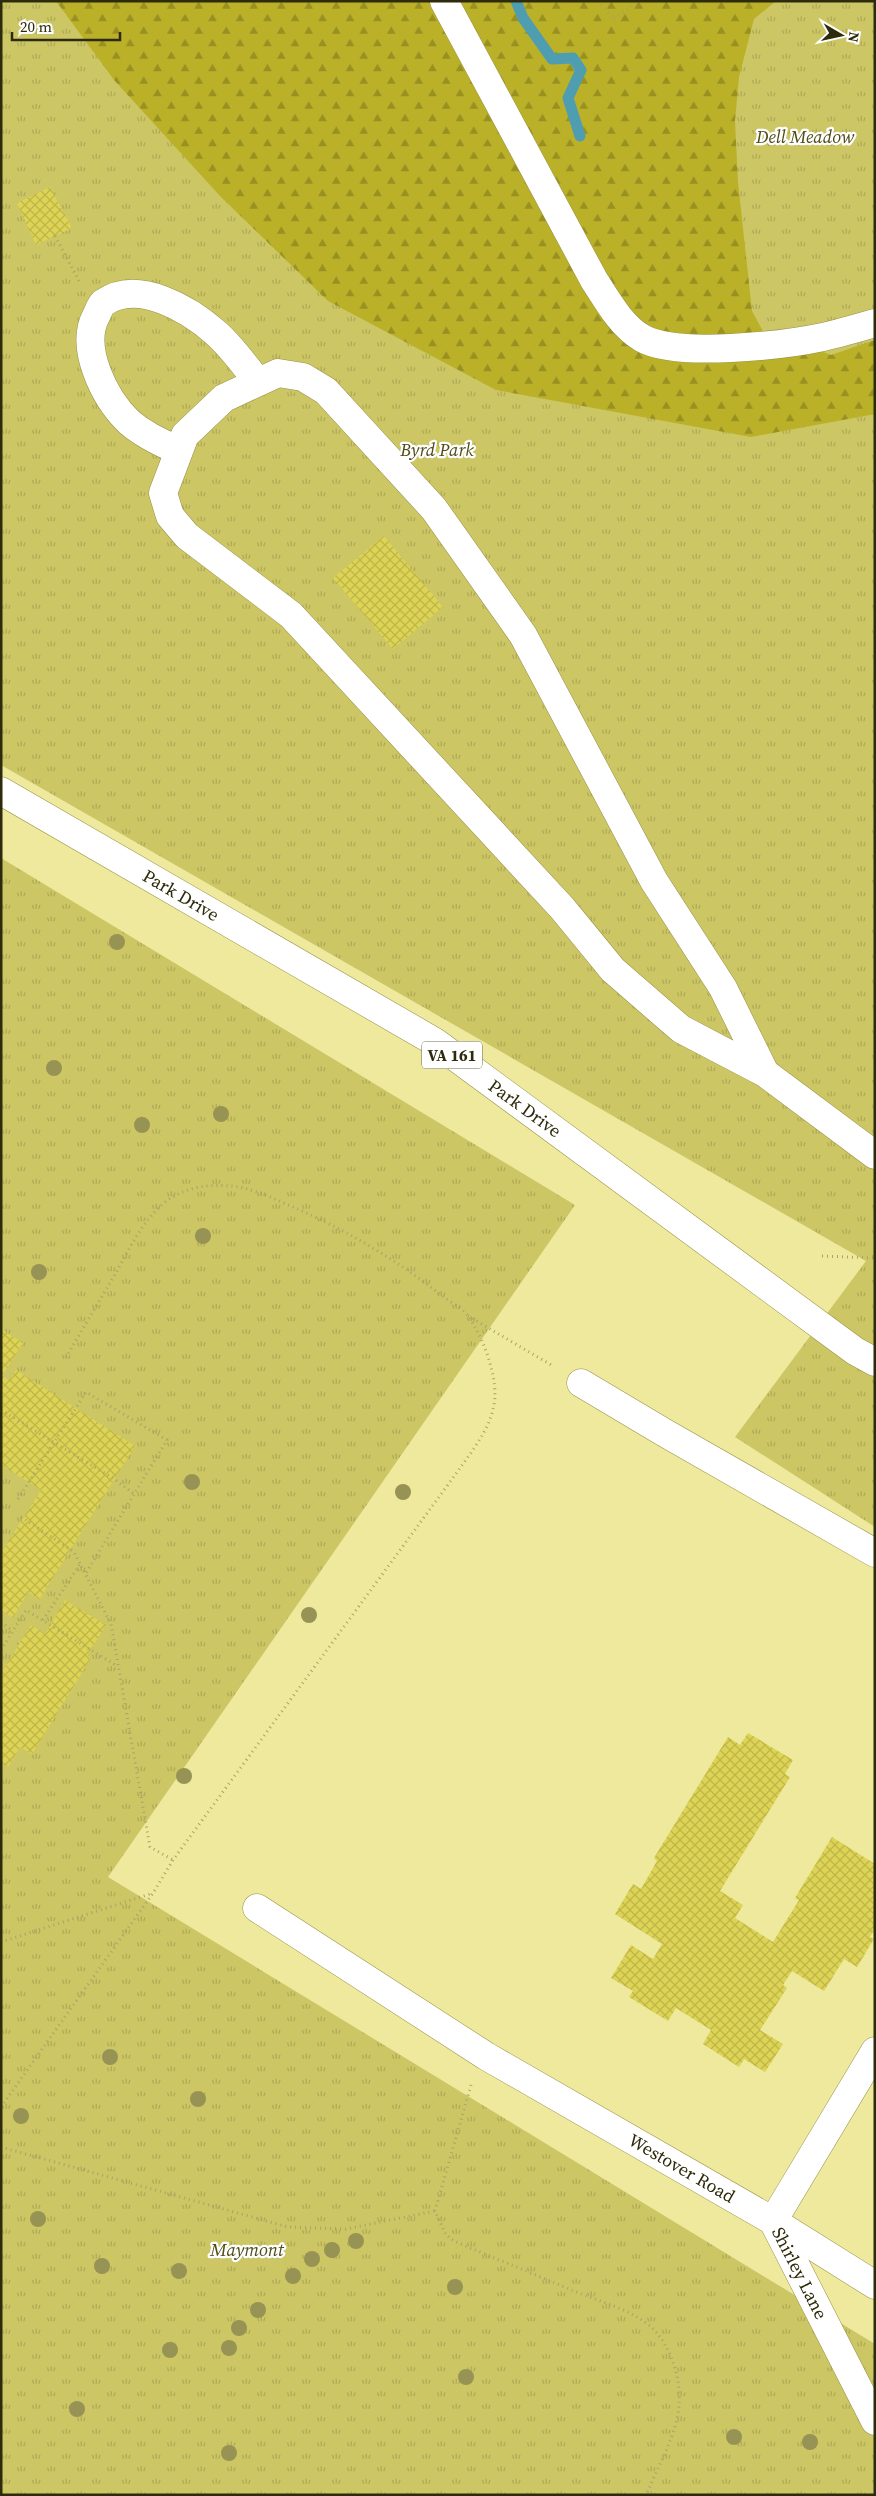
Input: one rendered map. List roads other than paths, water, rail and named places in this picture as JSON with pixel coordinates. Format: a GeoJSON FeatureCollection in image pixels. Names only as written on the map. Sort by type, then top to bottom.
{"type":"FeatureCollection","features":[{"type":"Feature","properties":{"kind":"main road"},"geometry":{"type":"LineString","coordinates":[[444,1],[594,280],[623,321],[642,338],[659,345],[692,348],[757,346],[823,337],[875,323]]}},
{"type":"Feature","properties":{"kind":"main road"},"geometry":{"type":"LineString","coordinates":[[178,450],[152,439],[129,422],[113,403],[92,356],[91,326],[102,304],[124,294],[147,295],[191,314],[217,334],[258,382]]}},
{"type":"Feature","properties":{"kind":"main road"},"geometry":{"type":"LineString","coordinates":[[765,1073],[723,988],[654,880],[523,635],[434,510],[326,391],[303,377],[278,373],[224,398],[184,435],[163,492],[170,516],[187,536],[291,615],[563,908],[613,970],[681,1029],[765,1073],[875,1155]]}},
{"type":"Feature","properties":{"kind":"main road","name":"Park Drive"},"geometry":{"type":"LineString","coordinates":[[1,791],[435,1042],[855,1352],[875,1362]]}},
{"type":"Feature","properties":{"kind":"main road"},"geometry":{"type":"LineString","coordinates":[[582,1383],[664,1433],[875,1553]]}},
{"type":"Feature","properties":{"kind":"main road","name":"Westover Road"},"geometry":{"type":"LineString","coordinates":[[257,1908],[486,2056],[773,2221],[875,2285]]}},
{"type":"Feature","properties":{"kind":"main road","name":"Shirley Lane"},"geometry":{"type":"LineString","coordinates":[[875,2051],[773,2221],[875,2421]]}},
{"type":"Feature","properties":{"kind":"waterway"},"geometry":{"type":"LineString","coordinates":[[516,1],[523,18],[552,59],[573,58],[581,70],[568,98],[580,136]]}},
{"type":"Feature","properties":{"kind":"park label","name":"Dell Meadow"},"geometry":{"type":"Point","coordinates":[805,136]}},
{"type":"Feature","properties":{"kind":"park label","name":"Byrd Park"},"geometry":{"type":"Point","coordinates":[437,449]}},
{"type":"Feature","properties":{"kind":"park label","name":"Maymont"},"geometry":{"type":"Point","coordinates":[247,2249]}}]}
